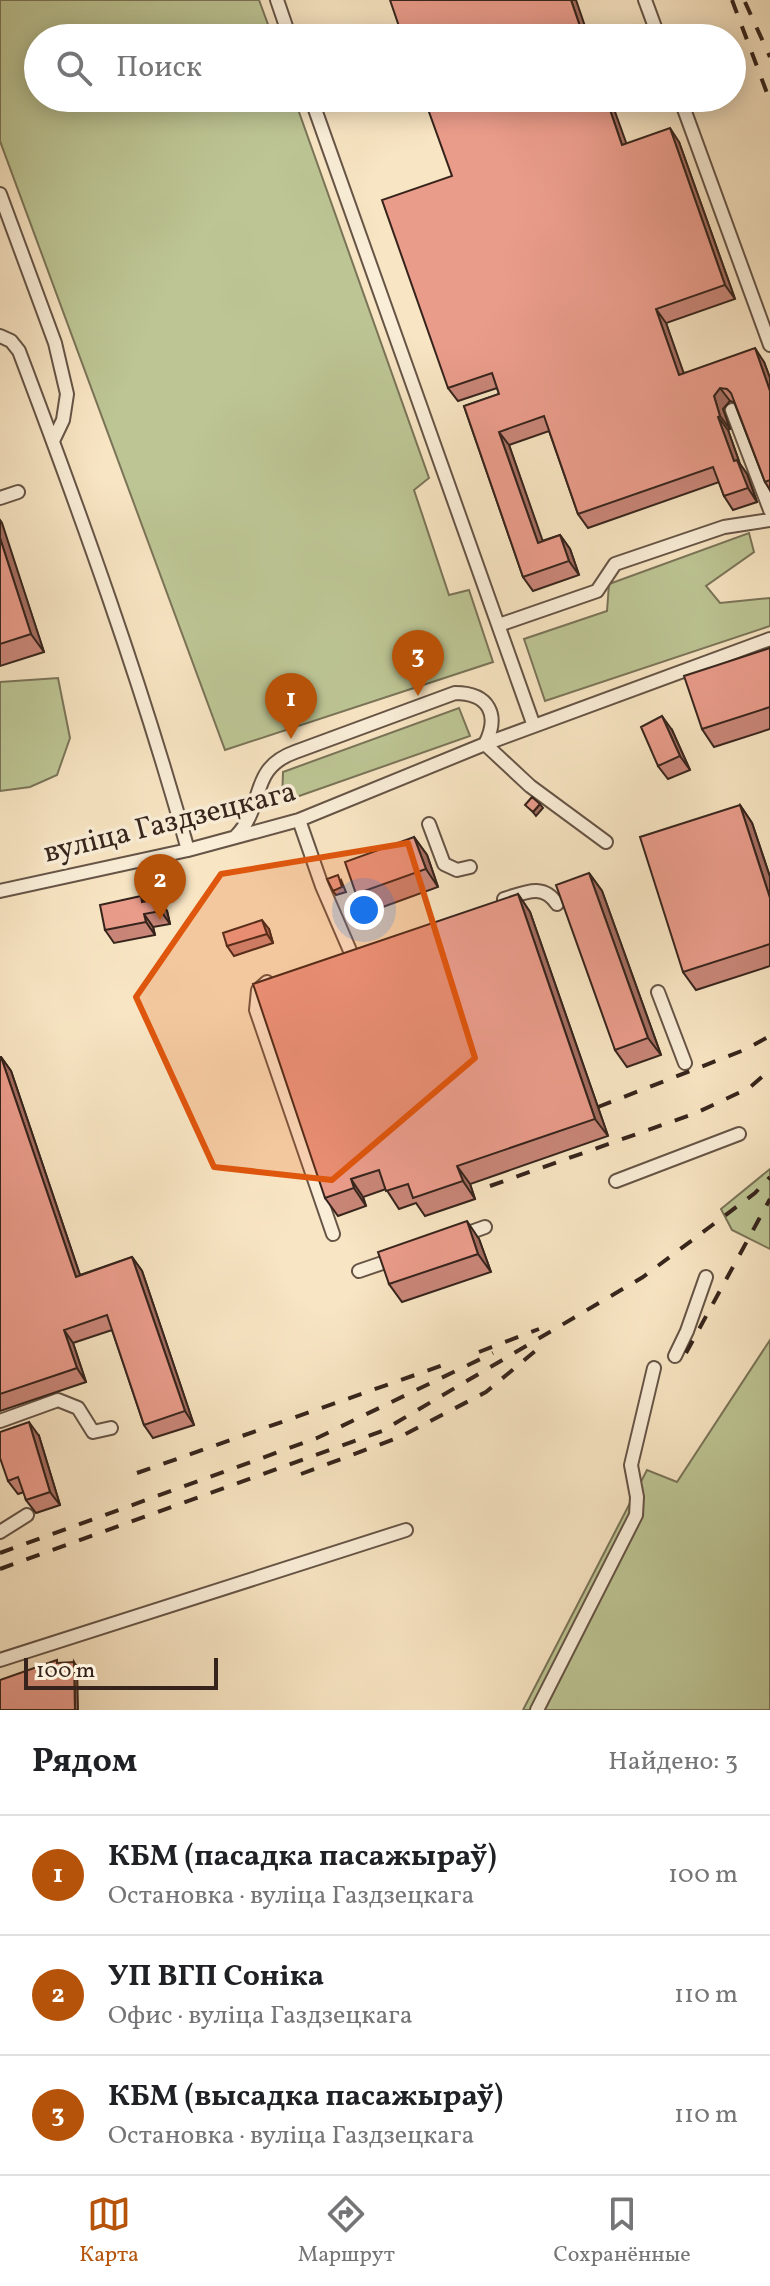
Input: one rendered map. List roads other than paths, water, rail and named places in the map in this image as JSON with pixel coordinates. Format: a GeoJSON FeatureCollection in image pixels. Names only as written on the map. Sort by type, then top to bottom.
{"type":"FeatureCollection","features":[{"type":"Feature","properties":{"kind":"street"},"geometry":{"type":"LineString","coordinates":[[277,0],[285,24]]}},
{"type":"Feature","properties":{"kind":"street"},"geometry":{"type":"LineString","coordinates":[[645,0],[654,24]]}},
{"type":"Feature","properties":{"kind":"street"},"geometry":{"type":"LineString","coordinates":[[316,112],[534,726]]}},
{"type":"Feature","properties":{"kind":"street"},"geometry":{"type":"LineString","coordinates":[[685,112],[770,345]]}},
{"type":"Feature","properties":{"kind":"street"},"geometry":{"type":"LineString","coordinates":[[0,194],[55,343],[67,394],[63,420],[53,441]]}},
{"type":"Feature","properties":{"kind":"street"},"geometry":{"type":"LineString","coordinates":[[0,336],[11,341],[19,351],[53,441],[158,742],[188,850]]}},
{"type":"Feature","properties":{"kind":"street"},"geometry":{"type":"LineString","coordinates":[[732,410],[770,510]]}},
{"type":"Feature","properties":{"kind":"street"},"geometry":{"type":"LineString","coordinates":[[0,498],[18,492]]}},
{"type":"Feature","properties":{"kind":"street"},"geometry":{"type":"LineString","coordinates":[[499,625],[597,591],[615,564],[724,527],[770,520]]}},
{"type":"Feature","properties":{"kind":"street","name":"вуліца Газдзецкага"},"geometry":{"type":"LineString","coordinates":[[0,891],[188,850],[299,820],[485,744],[770,639]]}},
{"type":"Feature","properties":{"kind":"street"},"geometry":{"type":"LineString","coordinates":[[234,839],[251,816],[264,775],[272,764],[295,752],[455,693],[478,697],[487,705],[493,724],[485,744],[530,786],[606,842]]}},
{"type":"Feature","properties":{"kind":"street"},"geometry":{"type":"LineString","coordinates":[[299,820],[322,886],[351,953]]}},
{"type":"Feature","properties":{"kind":"street"},"geometry":{"type":"LineString","coordinates":[[429,824],[444,864],[457,870],[470,867]]}},
{"type":"Feature","properties":{"kind":"street"},"geometry":{"type":"LineString","coordinates":[[498,901],[539,890],[550,895],[557,904]]}},
{"type":"Feature","properties":{"kind":"street"},"geometry":{"type":"LineString","coordinates":[[337,957],[365,948]]}},
{"type":"Feature","properties":{"kind":"street"},"geometry":{"type":"LineString","coordinates":[[283,976],[263,985],[258,990],[255,1004],[333,1234]]}},
{"type":"Feature","properties":{"kind":"street"},"geometry":{"type":"LineString","coordinates":[[658,992],[685,1063]]}},
{"type":"Feature","properties":{"kind":"street"},"geometry":{"type":"LineString","coordinates":[[616,1181],[739,1134]]}},
{"type":"Feature","properties":{"kind":"street"},"geometry":{"type":"LineString","coordinates":[[443,1242],[485,1227]]}},
{"type":"Feature","properties":{"kind":"street"},"geometry":{"type":"LineString","coordinates":[[359,1271],[415,1252]]}},
{"type":"Feature","properties":{"kind":"street"},"geometry":{"type":"LineString","coordinates":[[675,1356],[706,1277]]}},
{"type":"Feature","properties":{"kind":"street"},"geometry":{"type":"LineString","coordinates":[[537,1710],[636,1515],[637,1497],[631,1465],[654,1368]]}},
{"type":"Feature","properties":{"kind":"street"},"geometry":{"type":"LineString","coordinates":[[0,1421],[58,1400],[78,1408],[93,1432],[111,1428]]}},
{"type":"Feature","properties":{"kind":"street"},"geometry":{"type":"LineString","coordinates":[[0,1532],[27,1515]]}},
{"type":"Feature","properties":{"kind":"street"},"geometry":{"type":"LineString","coordinates":[[0,1660],[406,1530]]}},
{"type":"Feature","properties":{"kind":"railway"},"geometry":{"type":"LineString","coordinates":[[732,0],[741,24]]}},
{"type":"Feature","properties":{"kind":"railway"},"geometry":{"type":"LineString","coordinates":[[745,2],[770,57]]}},
{"type":"Feature","properties":{"kind":"railway"},"geometry":{"type":"LineString","coordinates":[[746,37],[770,101]]}},
{"type":"Feature","properties":{"kind":"railway"},"geometry":{"type":"LineString","coordinates":[[598,1107],[744,1050],[770,1036]]}},
{"type":"Feature","properties":{"kind":"railway"},"geometry":{"type":"LineString","coordinates":[[490,1186],[696,1113],[749,1088],[770,1070]]}},
{"type":"Feature","properties":{"kind":"railway"},"geometry":{"type":"LineString","coordinates":[[0,1569],[382,1431],[643,1277],[755,1193],[770,1177]]}},
{"type":"Feature","properties":{"kind":"railway"},"geometry":{"type":"LineString","coordinates":[[686,1353],[770,1199]]}},
{"type":"Feature","properties":{"kind":"railway"},"geometry":{"type":"LineString","coordinates":[[479,1352],[539,1329]]}},
{"type":"Feature","properties":{"kind":"railway"},"geometry":{"type":"LineString","coordinates":[[301,1474],[400,1437],[486,1392],[540,1347]]}},
{"type":"Feature","properties":{"kind":"railway"},"geometry":{"type":"LineString","coordinates":[[0,1553],[317,1438],[493,1353]]}},
{"type":"Feature","properties":{"kind":"railway"},"geometry":{"type":"LineString","coordinates":[[137,1473],[449,1363]]}},
{"type":"Feature","properties":{"kind":"place","name":"КБМ (высадка пасажыраў)"},"geometry":{"type":"Point","coordinates":[418,696]}},
{"type":"Feature","properties":{"kind":"place","name":"КБМ (пасадка пасажыраў)"},"geometry":{"type":"Point","coordinates":[291,739]}},
{"type":"Feature","properties":{"kind":"place","name":"УП ВГП Соніка"},"geometry":{"type":"Point","coordinates":[160,920]}}]}
